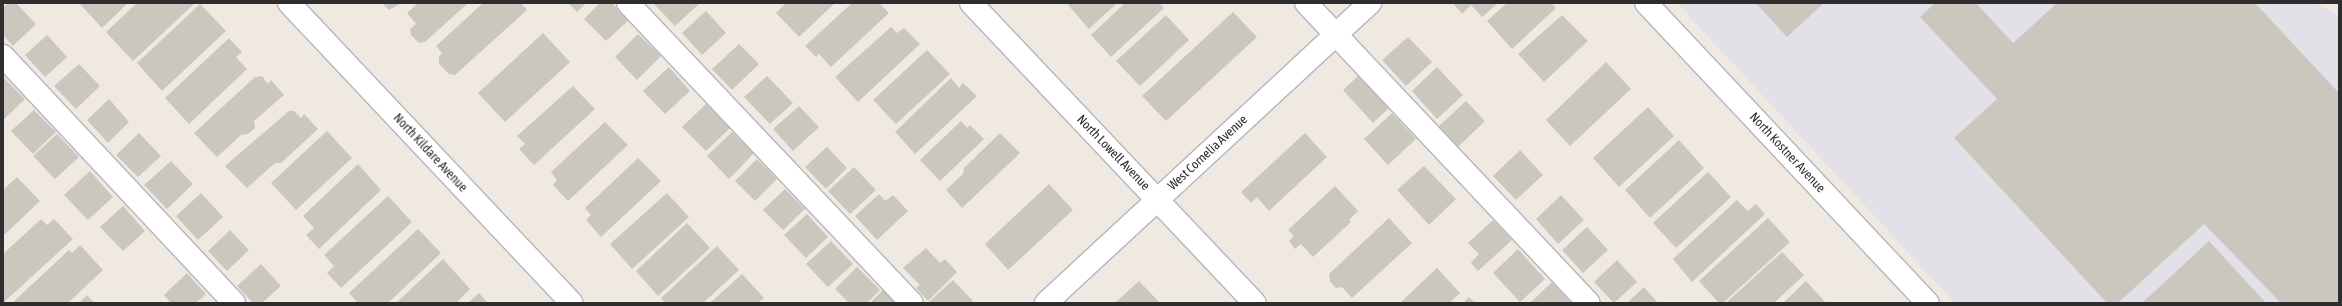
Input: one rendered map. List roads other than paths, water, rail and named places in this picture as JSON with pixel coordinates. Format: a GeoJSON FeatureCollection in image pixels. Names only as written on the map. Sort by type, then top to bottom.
{"type":"FeatureCollection","features":[{"type":"Feature","properties":{"kind":"street","name":"North Kildare Avenue"},"geometry":{"type":"LineString","coordinates":[[289,3],[572,303]]}},
{"type":"Feature","properties":{"kind":"street"},"geometry":{"type":"LineString","coordinates":[[628,3],[912,303]]}},
{"type":"Feature","properties":{"kind":"street","name":"North Lowell Avenue"},"geometry":{"type":"LineString","coordinates":[[971,3],[1255,303]]}},
{"type":"Feature","properties":{"kind":"street"},"geometry":{"type":"LineString","coordinates":[[1306,3],[1589,303]]}},
{"type":"Feature","properties":{"kind":"street","name":"West Cornelia Avenue"},"geometry":{"type":"LineString","coordinates":[[1046,303],[1370,3]]}},
{"type":"Feature","properties":{"kind":"street","name":"North Kostner Avenue"},"geometry":{"type":"LineString","coordinates":[[1646,3],[1928,303]]}},
{"type":"Feature","properties":{"kind":"street"},"geometry":{"type":"LineString","coordinates":[[3,56],[234,303]]}}]}
